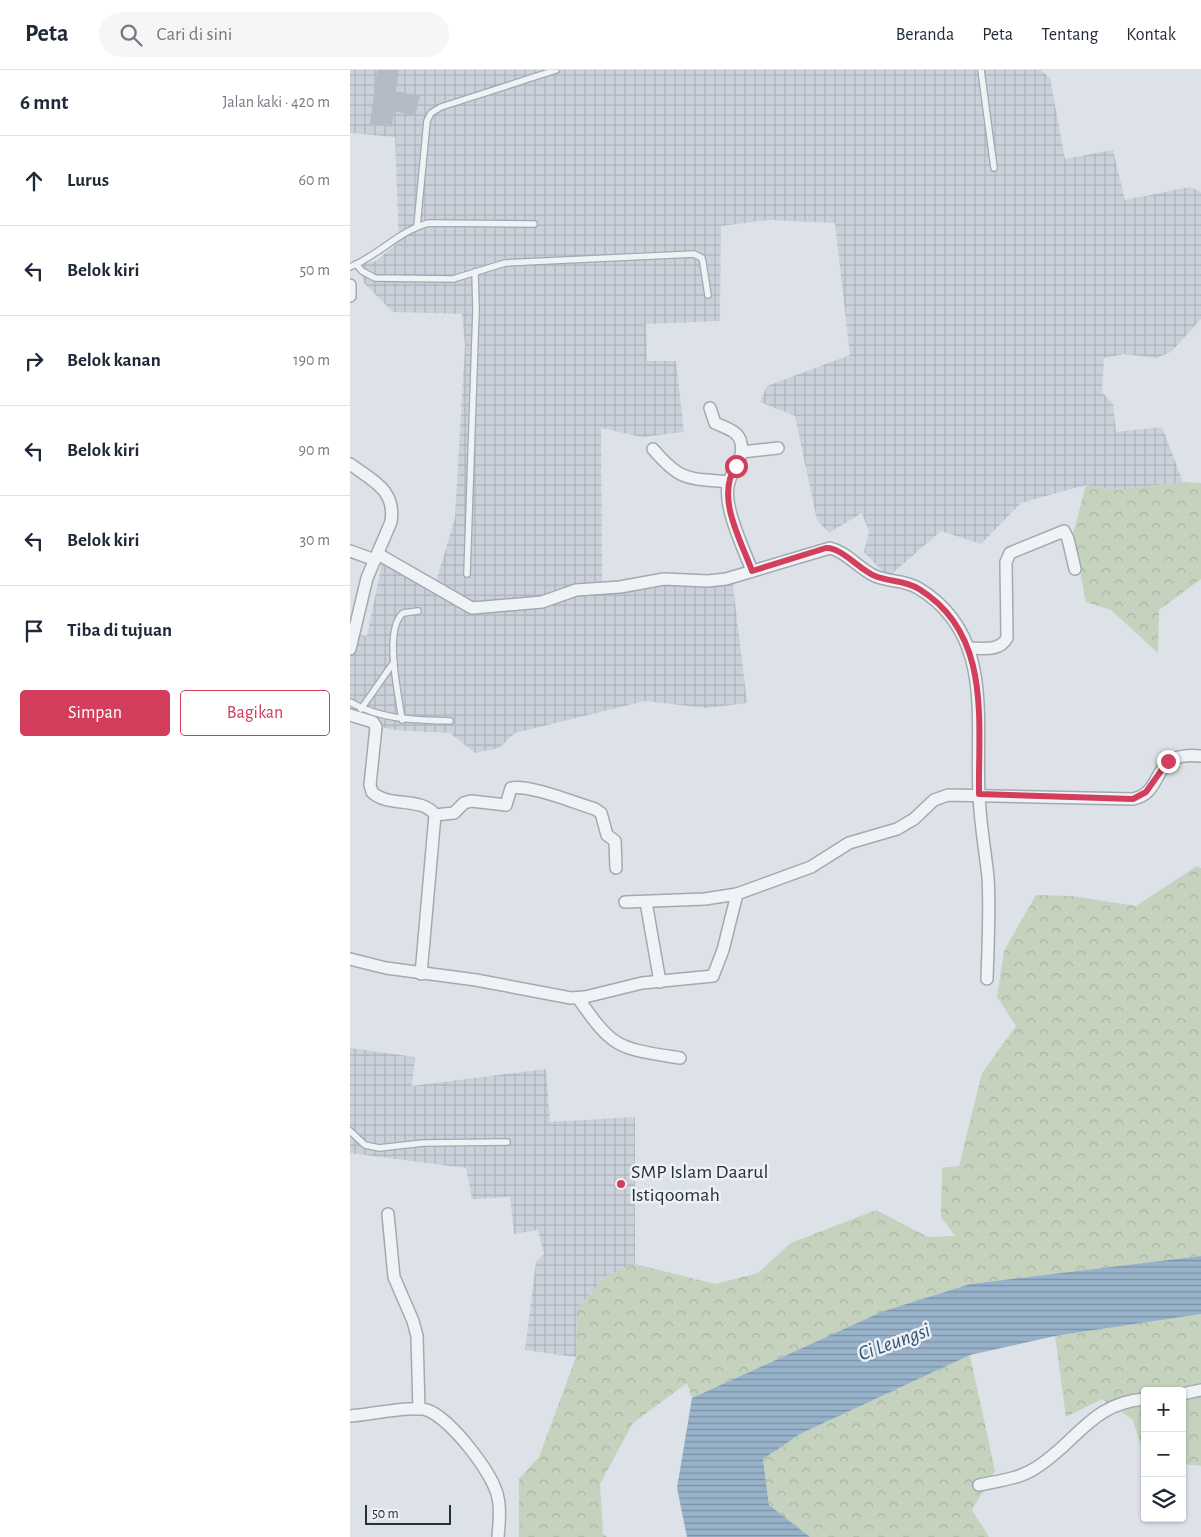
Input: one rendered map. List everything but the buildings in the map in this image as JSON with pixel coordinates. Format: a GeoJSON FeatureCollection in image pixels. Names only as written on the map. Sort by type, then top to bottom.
{"type":"FeatureCollection","features":[{"type":"Feature","properties":{"kind":"street"},"geometry":{"type":"LineString","coordinates":[[350,285],[350,296]]}},
{"type":"Feature","properties":{"kind":"street"},"geometry":{"type":"LineString","coordinates":[[710,408],[716,423],[733,431],[738,436],[742,452],[729,482],[728,494],[730,510],[752,571]]}},
{"type":"Feature","properties":{"kind":"street"},"geometry":{"type":"LineString","coordinates":[[742,452],[778,448]]}},
{"type":"Feature","properties":{"kind":"street"},"geometry":{"type":"LineString","coordinates":[[653,450],[668,467],[679,474],[696,479],[729,482]]}},
{"type":"Feature","properties":{"kind":"street"},"geometry":{"type":"LineString","coordinates":[[350,464],[380,486],[392,503],[391,522],[367,578],[350,649]]}},
{"type":"Feature","properties":{"kind":"street"},"geometry":{"type":"LineString","coordinates":[[969,648],[997,648],[1004,644],[1007,638],[1006,562],[1010,553],[1064,531],[1068,539],[1075,569]]}},
{"type":"Feature","properties":{"kind":"street"},"geometry":{"type":"LineString","coordinates":[[350,551],[376,557],[472,608],[542,602],[576,590],[620,587],[664,579],[708,581],[726,579],[817,551],[834,548],[872,574],[920,589],[942,608],[954,622],[969,648],[976,676],[978,695],[979,794],[989,902],[987,980]]}},
{"type":"Feature","properties":{"kind":"street"},"geometry":{"type":"LineString","coordinates":[[350,715],[373,722],[376,727],[370,785],[372,792],[380,798],[426,807],[435,815],[454,813],[464,803],[471,801],[506,804],[511,788],[516,787],[545,793],[595,809],[601,813],[607,835],[615,841],[616,868]]}},
{"type":"Feature","properties":{"kind":"street"},"geometry":{"type":"LineString","coordinates":[[625,902],[705,899],[737,894],[811,866],[849,843],[897,829],[940,797],[979,794],[1133,799],[1146,792],[1168,761],[1180,755],[1201,756]]}},
{"type":"Feature","properties":{"kind":"street"},"geometry":{"type":"LineString","coordinates":[[421,974],[435,815]]}},
{"type":"Feature","properties":{"kind":"street"},"geometry":{"type":"LineString","coordinates":[[350,959],[421,974],[476,980],[578,998],[642,983],[713,976],[724,950],[737,894]]}},
{"type":"Feature","properties":{"kind":"street"},"geometry":{"type":"LineString","coordinates":[[646,902],[660,982]]}},
{"type":"Feature","properties":{"kind":"street"},"geometry":{"type":"LineString","coordinates":[[578,998],[598,1027],[611,1040],[623,1048],[680,1058]]}},
{"type":"Feature","properties":{"kind":"street"},"geometry":{"type":"LineString","coordinates":[[388,1214],[394,1277],[413,1321],[417,1336],[420,1409]]}},
{"type":"Feature","properties":{"kind":"street"},"geometry":{"type":"LineString","coordinates":[[1186,1393],[1201,1390]]}},
{"type":"Feature","properties":{"kind":"street"},"geometry":{"type":"LineString","coordinates":[[979,1485],[1010,1479],[1034,1469],[1060,1449],[1095,1416],[1116,1404],[1141,1400]]}},
{"type":"Feature","properties":{"kind":"street"},"geometry":{"type":"LineString","coordinates":[[350,1416],[420,1409],[435,1415],[459,1436],[483,1464],[498,1498],[498,1537]]}},
{"type":"Feature","properties":{"kind":"lane"},"geometry":{"type":"LineString","coordinates":[[418,226],[427,121],[431,113],[441,107],[556,70]]}},
{"type":"Feature","properties":{"kind":"lane"},"geometry":{"type":"LineString","coordinates":[[981,70],[994,168]]}},
{"type":"Feature","properties":{"kind":"lane"},"geometry":{"type":"LineString","coordinates":[[534,224],[429,222],[418,226],[353,266],[372,277],[386,279],[454,279],[505,264],[694,254],[702,258],[708,295]]}},
{"type":"Feature","properties":{"kind":"lane"},"geometry":{"type":"LineString","coordinates":[[467,574],[476,272]]}},
{"type":"Feature","properties":{"kind":"lane"},"geometry":{"type":"LineString","coordinates":[[402,720],[393,642],[396,622],[403,614],[418,611]]}},
{"type":"Feature","properties":{"kind":"lane"},"geometry":{"type":"LineString","coordinates":[[361,708],[394,662]]}},
{"type":"Feature","properties":{"kind":"lane"},"geometry":{"type":"LineString","coordinates":[[350,702],[361,708],[402,720],[450,721]]}},
{"type":"Feature","properties":{"kind":"lane"},"geometry":{"type":"LineString","coordinates":[[350,1130],[364,1144],[378,1148],[423,1143],[507,1142]]}},
{"type":"Feature","properties":{"kind":"shaded area"},"geometry":{"type":"Polygon","coordinates":[[[350,70],[1041,70],[1050,78],[1065,159],[1113,150],[1125,200],[1190,187],[1201,192],[1201,319],[1171,352],[1157,358],[1124,354],[1104,358],[1102,392],[1113,404],[1116,432],[1162,427],[1183,482],[1117,490],[1086,485],[1021,503],[981,544],[941,531],[888,577],[864,552],[869,532],[862,513],[829,533],[817,520],[795,416],[760,402],[767,386],[850,355],[835,223],[768,220],[721,226],[720,321],[646,324],[647,361],[676,361],[684,432],[642,437],[601,428],[602,590],[732,577],[747,703],[707,708],[645,701],[515,733],[499,748],[475,753],[450,733],[395,730],[350,720],[350,633],[367,636],[382,563],[409,573],[433,592],[455,518],[465,345],[462,314],[393,312],[364,283],[359,265],[376,261],[399,242],[395,137],[350,133],[350,70]]]}},
{"type":"Feature","properties":{"kind":"shaded area"},"geometry":{"type":"Polygon","coordinates":[[[350,1048],[415,1057],[412,1086],[546,1069],[550,1122],[635,1117],[635,1264],[606,1276],[577,1309],[576,1357],[525,1350],[536,1262],[544,1254],[538,1230],[514,1234],[510,1197],[472,1199],[466,1168],[350,1153],[350,1048]]]}},
{"type":"Feature","properties":{"kind":"green space"},"geometry":{"type":"Polygon","coordinates":[[[1183,482],[1201,483],[1201,579],[1159,610],[1158,653],[1111,610],[1086,602],[1073,534],[1086,485],[1117,490],[1183,482]]]}},
{"type":"Feature","properties":{"kind":"green space"},"geometry":{"type":"Polygon","coordinates":[[[1197,866],[1201,868],[1201,1256],[970,1284],[881,1312],[692,1398],[687,1383],[633,1423],[600,1484],[603,1534],[607,1537],[519,1537],[519,1479],[539,1457],[576,1357],[577,1309],[606,1276],[635,1264],[715,1284],[758,1273],[791,1243],[876,1210],[928,1237],[955,1236],[941,1217],[942,1168],[959,1166],[982,1073],[1016,1026],[997,997],[1004,951],[1036,895],[1072,896],[1136,906],[1197,866]]]}},
{"type":"Feature","properties":{"kind":"green space"},"geometry":{"type":"Polygon","coordinates":[[[1201,1314],[1201,1466],[1186,1464],[1186,1387],[1141,1387],[1141,1446],[1133,1420],[1102,1399],[1066,1417],[1055,1336],[1201,1314]]]}},
{"type":"Feature","properties":{"kind":"green space"},"geometry":{"type":"Polygon","coordinates":[[[970,1355],[995,1471],[972,1510],[989,1537],[810,1537],[769,1505],[763,1459],[800,1434],[970,1355]]]}},
{"type":"Feature","properties":{"kind":"water","name":"Ci Leungsi"},"geometry":{"type":"Polygon","coordinates":[[[1201,1256],[1201,1314],[1055,1336],[970,1355],[800,1434],[763,1459],[769,1505],[810,1537],[687,1537],[677,1488],[692,1398],[881,1312],[970,1284],[1201,1256]]]}},
{"type":"Feature","properties":{"kind":"place","name":"SMP Islam Daarul Istiqoomah"},"geometry":{"type":"Point","coordinates":[621,1184]}},
{"type":"Feature","properties":{"kind":"route"},"geometry":{"type":"LineString","coordinates":[[736,466],[731,473],[727,488],[730,510],[752,571],[783,560],[826,548],[834,548],[872,574],[920,589],[942,608],[954,622],[968,644],[976,676],[978,695],[979,794],[1133,799],[1144,795],[1168,761]]}}]}
